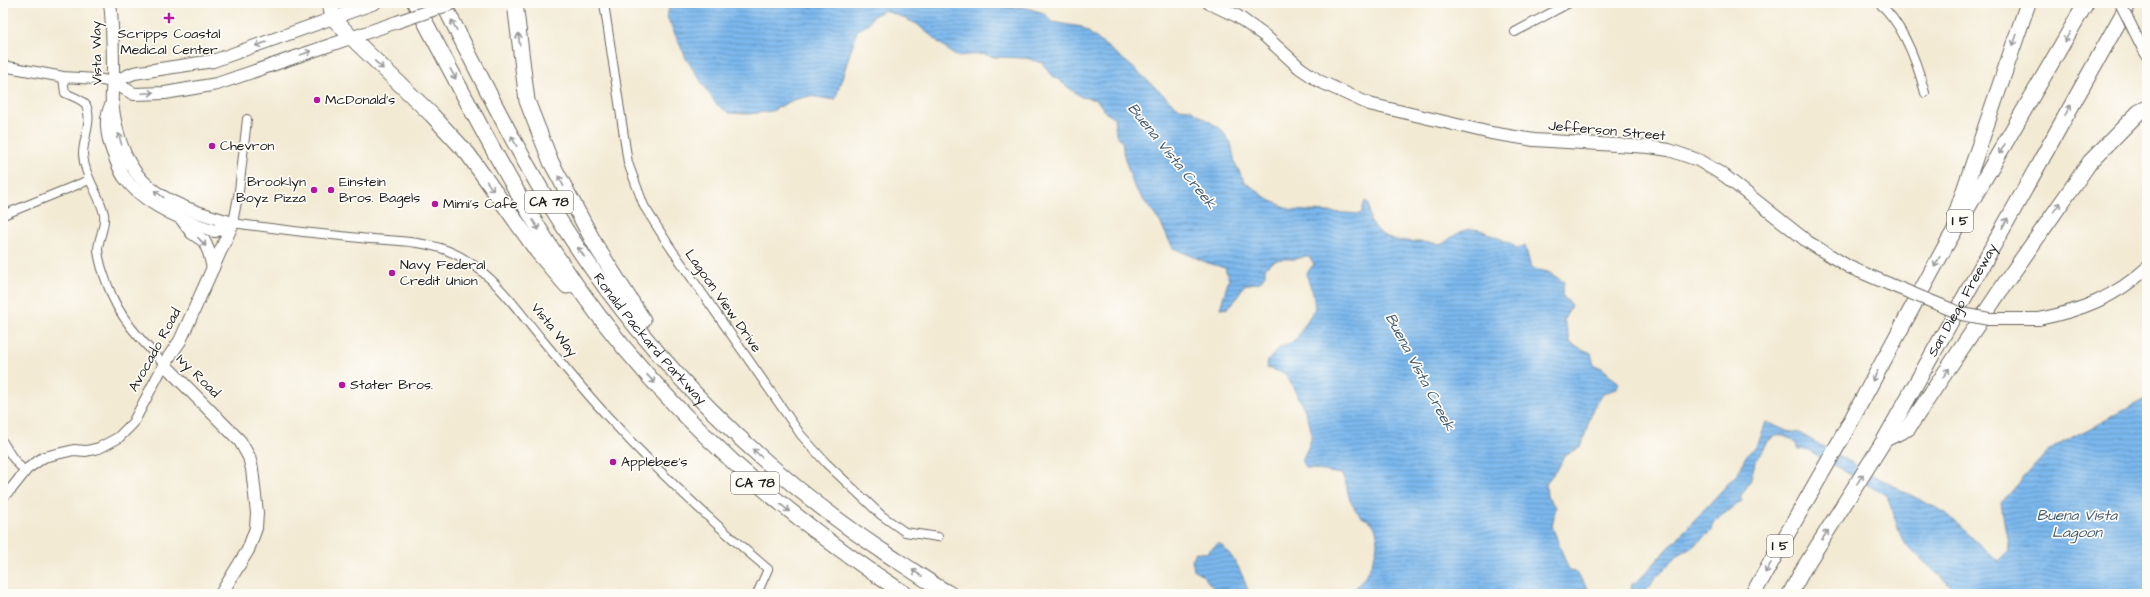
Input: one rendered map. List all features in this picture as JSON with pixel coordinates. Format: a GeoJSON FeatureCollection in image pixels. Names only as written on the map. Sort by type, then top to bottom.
{"type":"FeatureCollection","features":[{"type":"Feature","properties":{"kind":"highway"},"geometry":{"type":"LineString","coordinates":[[330,3],[333,18],[351,38],[432,115],[468,154],[537,251],[625,350]]}},
{"type":"Feature","properties":{"kind":"highway","name":"Ronald Packard Parkway"},"geometry":{"type":"LineString","coordinates":[[415,3],[525,207],[580,290],[625,350],[678,408],[749,478],[820,536],[905,594]]}},
{"type":"Feature","properties":{"kind":"highway","name":"Ronald Packard Parkway"},"geometry":{"type":"LineString","coordinates":[[443,3],[525,162],[562,224],[611,295],[683,381],[728,427],[796,488],[877,547],[950,594]]}},
{"type":"Feature","properties":{"kind":"highway"},"geometry":{"type":"LineString","coordinates":[[514,3],[527,101],[551,162],[596,246],[622,290],[683,381]]}},
{"type":"Feature","properties":{"kind":"highway"},"geometry":{"type":"LineString","coordinates":[[1945,246],[2028,3]]}},
{"type":"Feature","properties":{"kind":"highway","name":"I 5"},"geometry":{"type":"LineString","coordinates":[[1753,594],[1840,441],[1945,246],[2086,3]]}},
{"type":"Feature","properties":{"kind":"highway","name":"San Diego Freeway"},"geometry":{"type":"LineString","coordinates":[[1790,594],[1804,568],[1885,439],[2129,3]]}},
{"type":"Feature","properties":{"kind":"highway"},"geometry":{"type":"LineString","coordinates":[[1885,439],[1908,428],[2006,282],[2090,162],[2139,112],[2147,108]]}},
{"type":"Feature","properties":{"kind":"highway"},"geometry":{"type":"LineString","coordinates":[[1796,594],[1804,568]]}},
{"type":"Feature","properties":{"kind":"main road","name":"Vista Way"},"geometry":{"type":"LineString","coordinates":[[110,3],[113,29],[112,103],[120,139],[135,174],[170,201],[187,209],[233,223]]}},
{"type":"Feature","properties":{"kind":"main road"},"geometry":{"type":"LineString","coordinates":[[113,82],[134,73],[214,61],[375,3]]}},
{"type":"Feature","properties":{"kind":"main road"},"geometry":{"type":"LineString","coordinates":[[113,82],[134,94],[197,88],[218,84],[453,3]]}},
{"type":"Feature","properties":{"kind":"main road","name":"Jefferson Street"},"geometry":{"type":"LineString","coordinates":[[1209,3],[1238,16],[1265,36],[1300,68],[1318,81],[1369,104],[1492,133],[1534,140],[1650,147],[1668,150],[1698,160],[1725,176],[1808,242],[1849,267],[1962,314],[1989,319],[2039,319],[2063,314],[2106,299],[2130,284],[2147,268]]}},
{"type":"Feature","properties":{"kind":"main road","name":"Vista Way"},"geometry":{"type":"LineString","coordinates":[[112,103],[106,117],[108,134],[114,156],[125,178],[156,205],[183,221],[215,231],[233,223]]}},
{"type":"Feature","properties":{"kind":"main road"},"geometry":{"type":"LineString","coordinates":[[183,221],[192,233],[204,241],[209,252],[213,268]]}},
{"type":"Feature","properties":{"kind":"main road","name":"Avocado Road"},"geometry":{"type":"LineString","coordinates":[[164,364],[180,341],[233,223]]}},
{"type":"Feature","properties":{"kind":"main road","name":"Ivy Road"},"geometry":{"type":"LineString","coordinates":[[164,364],[240,441],[252,469],[257,513],[256,528],[248,550],[222,594]]}},
{"type":"Feature","properties":{"kind":"street","name":"Lagoon View Drive"},"geometry":{"type":"LineString","coordinates":[[604,3],[628,163],[644,206],[668,244],[801,435],[826,463],[881,515],[905,532],[938,537]]}},
{"type":"Feature","properties":{"kind":"street"},"geometry":{"type":"LineString","coordinates":[[1515,32],[1569,3]]}},
{"type":"Feature","properties":{"kind":"street"},"geometry":{"type":"LineString","coordinates":[[1879,3],[1888,11],[1903,36],[1918,66],[1925,93]]}},
{"type":"Feature","properties":{"kind":"street"},"geometry":{"type":"LineString","coordinates":[[2120,3],[2145,52]]}},
{"type":"Feature","properties":{"kind":"street"},"geometry":{"type":"LineString","coordinates":[[3,66],[63,77],[97,79],[113,82]]}},
{"type":"Feature","properties":{"kind":"street","name":"Ivy Road"},"geometry":{"type":"LineString","coordinates":[[63,77],[65,93],[82,101],[87,110],[88,125],[83,152],[89,180],[98,195],[104,216],[98,250],[113,300],[131,330],[164,364]]}},
{"type":"Feature","properties":{"kind":"street","name":"Avocado Road"},"geometry":{"type":"LineString","coordinates":[[233,223],[239,191],[247,119]]}},
{"type":"Feature","properties":{"kind":"street"},"geometry":{"type":"LineString","coordinates":[[3,215],[89,180]]}},
{"type":"Feature","properties":{"kind":"street","name":"Vista Way"},"geometry":{"type":"LineString","coordinates":[[233,223],[302,233],[422,244],[445,250],[468,261],[488,276],[506,295],[577,382],[644,455],[690,501],[768,569],[757,594]]}},
{"type":"Feature","properties":{"kind":"street","name":"Avocado Road"},"geometry":{"type":"LineString","coordinates":[[3,496],[38,460],[51,454],[99,448],[118,438],[133,423],[164,364]]}},
{"type":"Feature","properties":{"kind":"street"},"geometry":{"type":"LineString","coordinates":[[3,442],[12,457],[25,472]]}},
{"type":"Feature","properties":{"kind":"water","name":"Buena Vista Creek"},"geometry":{"type":"Polygon","coordinates":[[[670,3],[981,3],[989,8],[1023,7],[1044,13],[1052,22],[1082,27],[1129,64],[1178,108],[1190,109],[1221,129],[1231,143],[1235,163],[1244,181],[1269,200],[1292,210],[1361,214],[1365,201],[1369,204],[1370,221],[1381,234],[1393,240],[1443,244],[1462,231],[1476,229],[1484,231],[1512,244],[1516,248],[1525,246],[1531,268],[1548,272],[1564,282],[1562,295],[1571,305],[1564,320],[1571,344],[1591,353],[1594,365],[1602,368],[1619,383],[1616,389],[1604,393],[1593,408],[1581,447],[1564,455],[1559,467],[1546,483],[1547,497],[1556,507],[1552,526],[1568,568],[1578,575],[1592,594],[1349,594],[1362,580],[1373,560],[1377,538],[1375,529],[1370,521],[1362,517],[1354,508],[1341,474],[1306,468],[1302,462],[1311,439],[1311,431],[1306,413],[1285,373],[1266,368],[1268,361],[1279,348],[1295,341],[1315,308],[1313,293],[1306,274],[1314,264],[1310,258],[1305,256],[1295,259],[1276,260],[1265,268],[1265,275],[1260,282],[1244,285],[1235,301],[1226,309],[1220,308],[1229,279],[1225,268],[1208,263],[1173,248],[1160,222],[1134,187],[1124,156],[1122,141],[1116,134],[1114,117],[1106,113],[1097,100],[1081,97],[1052,75],[1042,63],[1026,58],[994,57],[984,54],[955,56],[917,24],[885,10],[873,16],[867,25],[857,31],[835,100],[810,96],[793,100],[772,111],[749,114],[729,113],[716,104],[687,60],[667,17],[670,3]]]}},
{"type":"Feature","properties":{"kind":"water","name":"Buena Vista Lagoon"},"geometry":{"type":"Polygon","coordinates":[[[2147,398],[2147,594],[1959,594],[1903,542],[1887,496],[1808,450],[1799,449],[1794,441],[1784,435],[1775,436],[1769,440],[1755,463],[1750,482],[1740,497],[1742,501],[1721,516],[1712,525],[1711,531],[1691,548],[1678,555],[1654,579],[1644,594],[1630,594],[1632,584],[1638,581],[1737,474],[1746,456],[1758,444],[1766,422],[1787,431],[1799,433],[1893,486],[1946,513],[1998,562],[2009,551],[2001,503],[2049,450],[2147,398]]]}},
{"type":"Feature","properties":{"kind":"water"},"geometry":{"type":"Polygon","coordinates":[[[1219,543],[1229,553],[1237,565],[1248,591],[1262,594],[1227,594],[1213,588],[1202,575],[1194,570],[1192,559],[1196,552],[1206,553],[1219,543]]]}},
{"type":"Feature","properties":{"kind":"place","name":"Scripps Coastal Medical Center"},"geometry":{"type":"Point","coordinates":[169,18]}},
{"type":"Feature","properties":{"kind":"place","name":"McDonald's"},"geometry":{"type":"Point","coordinates":[317,100]}},
{"type":"Feature","properties":{"kind":"place","name":"Chevron"},"geometry":{"type":"Point","coordinates":[212,146]}},
{"type":"Feature","properties":{"kind":"place","name":"Brooklyn Boyz Pizza"},"geometry":{"type":"Point","coordinates":[314,190]}},
{"type":"Feature","properties":{"kind":"place","name":"Einstein Bros. Bagels"},"geometry":{"type":"Point","coordinates":[331,190]}},
{"type":"Feature","properties":{"kind":"place","name":"Mimi's Cafe"},"geometry":{"type":"Point","coordinates":[435,204]}},
{"type":"Feature","properties":{"kind":"place","name":"Navy Federal Credit Union"},"geometry":{"type":"Point","coordinates":[392,273]}},
{"type":"Feature","properties":{"kind":"place","name":"Stater Bros."},"geometry":{"type":"Point","coordinates":[342,385]}},
{"type":"Feature","properties":{"kind":"place","name":"Applebee's"},"geometry":{"type":"Point","coordinates":[613,462]}}]}
